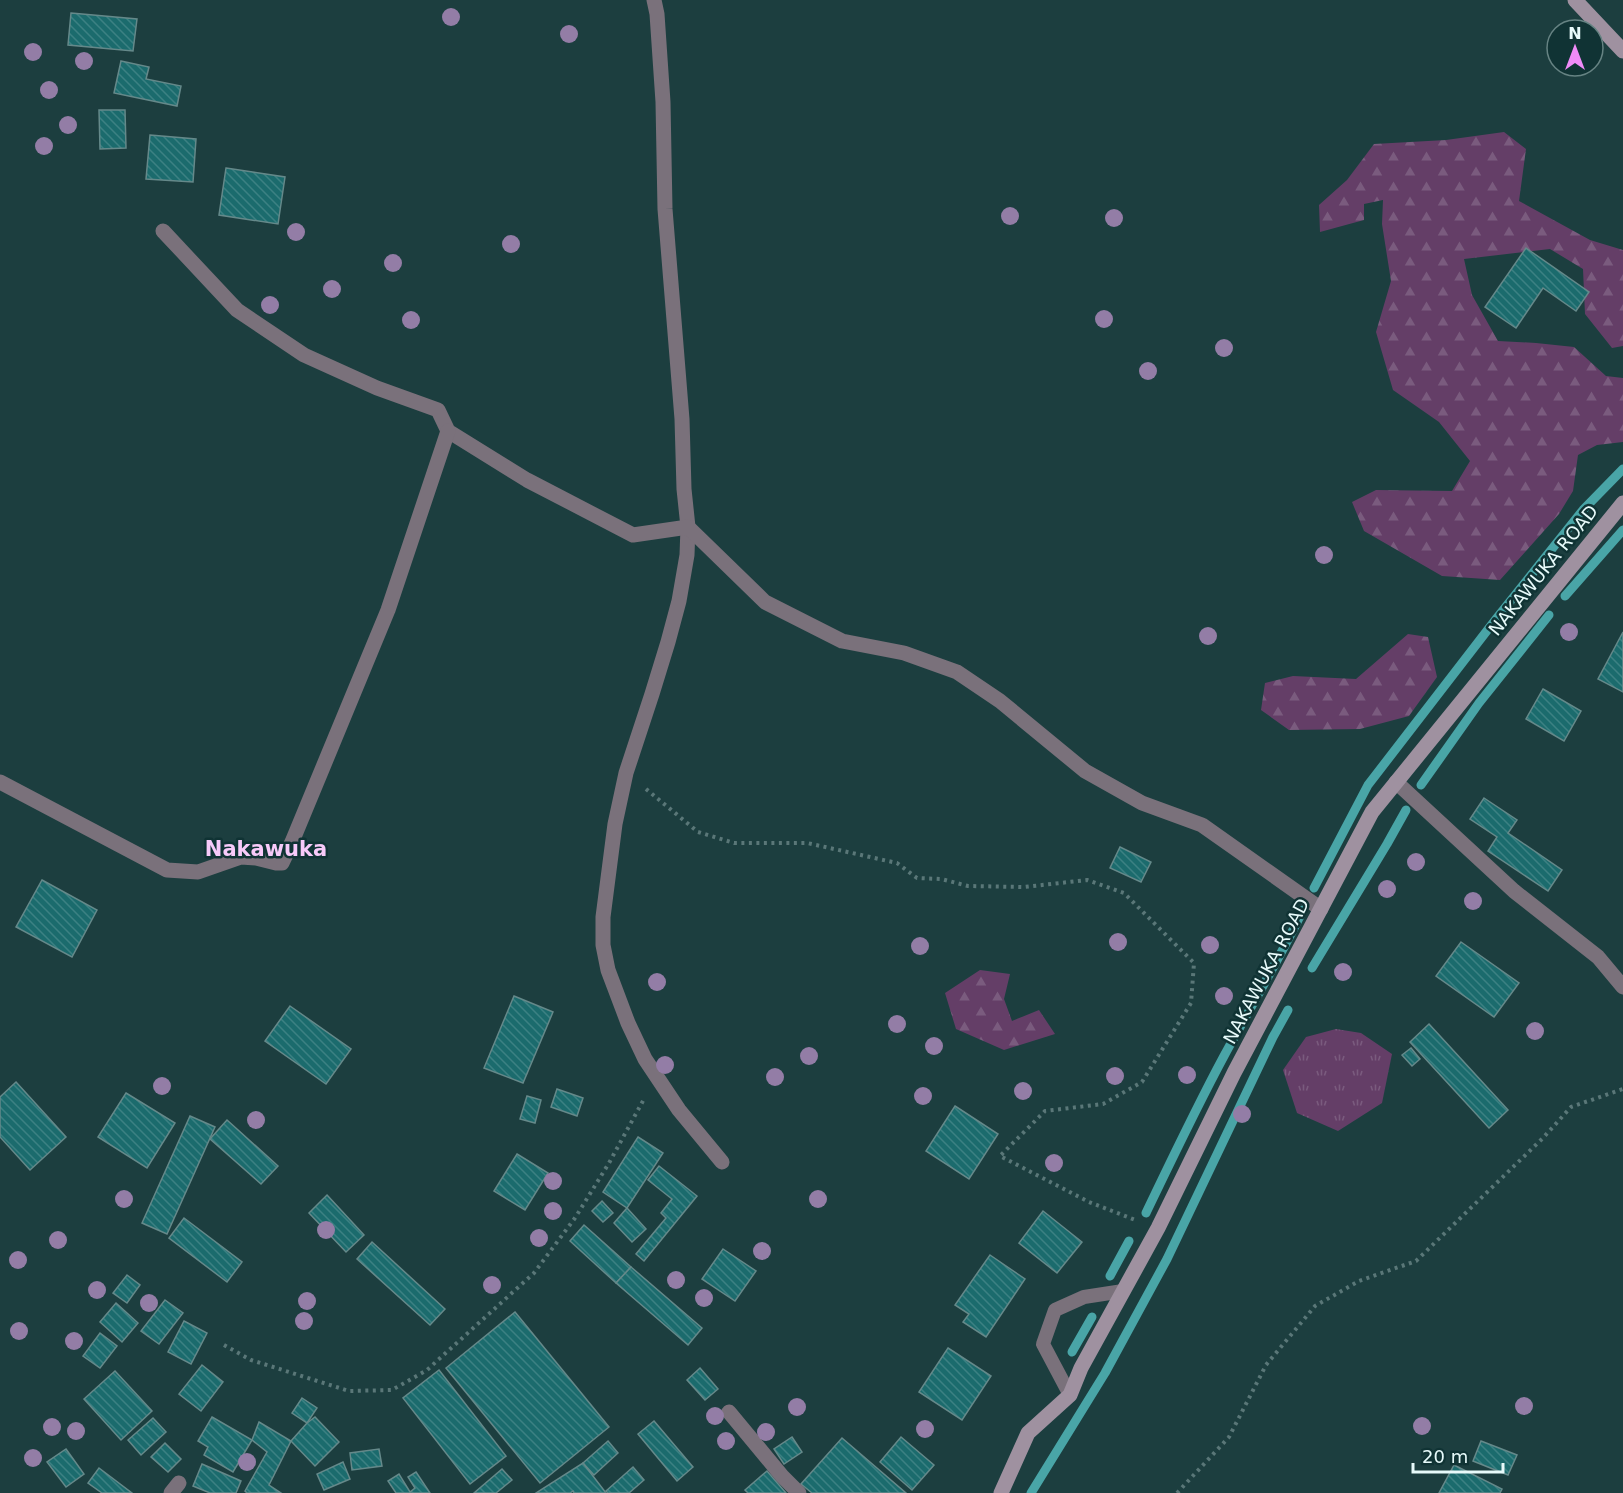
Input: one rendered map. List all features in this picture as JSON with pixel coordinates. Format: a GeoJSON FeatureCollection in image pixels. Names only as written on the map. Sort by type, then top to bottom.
{"type":"FeatureCollection","features":[{"type":"Feature","properties":{"kind":"main road"},"geometry":{"type":"LineString","coordinates":[[1575,0],[1623,51]]}},
{"type":"Feature","properties":{"kind":"main road","name":"NAKAWUKA ROAD"},"geometry":{"type":"LineString","coordinates":[[1001,1493],[1028,1433],[1070,1395],[1081,1368],[1158,1228],[1234,1072],[1372,812],[1623,502]]}},
{"type":"Feature","properties":{"kind":"street"},"geometry":{"type":"LineString","coordinates":[[654,0],[663,102],[665,209],[682,419],[684,489],[688,527],[687,555],[679,601],[626,773],[615,824],[603,917],[603,945],[608,969],[628,1023],[645,1059],[679,1110],[723,1162]]}},
{"type":"Feature","properties":{"kind":"street"},"geometry":{"type":"LineString","coordinates":[[163,231],[237,310],[304,355],[377,388],[438,410],[448,431],[527,480],[633,535],[688,527]]}},
{"type":"Feature","properties":{"kind":"street"},"geometry":{"type":"LineString","coordinates":[[0,782],[167,870],[198,872],[241,856],[276,863],[282,862],[388,610],[448,431]]}},
{"type":"Feature","properties":{"kind":"street"},"geometry":{"type":"LineString","coordinates":[[688,527],[765,602],[842,641],[904,653],[957,672],[1000,701],[1085,771],[1142,803],[1202,825],[1321,909]]}},
{"type":"Feature","properties":{"kind":"street"},"geometry":{"type":"LineString","coordinates":[[1396,782],[1514,891],[1598,957],[1623,987]]}},
{"type":"Feature","properties":{"kind":"street"},"geometry":{"type":"LineString","coordinates":[[729,1412],[799,1493]]}},
{"type":"Feature","properties":{"kind":"lane"},"geometry":{"type":"LineString","coordinates":[[1070,1395],[1043,1344],[1055,1310],[1084,1298],[1123,1292]]}},
{"type":"Feature","properties":{"kind":"path"},"geometry":{"type":"LineString","coordinates":[[626,773],[698,832],[734,843],[807,843],[897,862],[917,878],[941,879],[968,886],[1024,887],[1087,880],[1124,893],[1194,963],[1191,1003],[1142,1082],[1103,1104],[1045,1111],[1000,1156],[1089,1202],[1158,1228]]}},
{"type":"Feature","properties":{"kind":"path"},"geometry":{"type":"LineString","coordinates":[[224,1345],[251,1360],[349,1391],[392,1390],[427,1370],[534,1273],[575,1218],[609,1163],[657,1074]]}},
{"type":"Feature","properties":{"kind":"path"},"geometry":{"type":"LineString","coordinates":[[1177,1493],[1230,1437],[1266,1365],[1315,1306],[1359,1281],[1416,1261],[1543,1138],[1571,1107],[1623,1089]]}},
{"type":"Feature","properties":{"kind":"green space"},"geometry":{"type":"Polygon","coordinates":[[[1504,132],[1526,149],[1519,201],[1590,240],[1623,250],[1623,346],[1612,348],[1585,314],[1583,269],[1550,249],[1464,259],[1472,295],[1498,341],[1574,347],[1606,376],[1623,378],[1623,442],[1597,445],[1578,455],[1573,491],[1559,514],[1500,580],[1442,576],[1364,531],[1352,502],[1376,490],[1452,491],[1470,461],[1439,422],[1393,390],[1376,332],[1391,281],[1382,224],[1383,200],[1364,204],[1364,220],[1320,232],[1319,205],[1347,180],[1374,144],[1446,140],[1504,132]]]}},
{"type":"Feature","properties":{"kind":"green space"},"geometry":{"type":"Polygon","coordinates":[[[1408,634],[1428,637],[1437,677],[1409,716],[1360,729],[1289,730],[1261,710],[1265,683],[1293,676],[1356,679],[1408,634]]]}},
{"type":"Feature","properties":{"kind":"green space"},"geometry":{"type":"Polygon","coordinates":[[[980,970],[1010,974],[1004,999],[1012,1021],[1039,1010],[1055,1034],[1004,1050],[956,1029],[945,993],[980,970]]]}},
{"type":"Feature","properties":{"kind":"green space"},"geometry":{"type":"Polygon","coordinates":[[[1336,1029],[1361,1033],[1392,1054],[1382,1103],[1338,1131],[1297,1113],[1283,1070],[1306,1037],[1336,1029]]]}},
{"type":"Feature","properties":{"kind":"building"},"geometry":{"type":"Polygon","coordinates":[[[71,13],[137,19],[133,51],[68,45],[71,13]]]}},
{"type":"Feature","properties":{"kind":"building"},"geometry":{"type":"Polygon","coordinates":[[[121,61],[149,67],[146,79],[181,86],[177,106],[114,93],[121,61]]]}},
{"type":"Feature","properties":{"kind":"building"},"geometry":{"type":"Polygon","coordinates":[[[99,110],[125,110],[126,148],[100,149],[99,110]]]}},
{"type":"Feature","properties":{"kind":"building"},"geometry":{"type":"Polygon","coordinates":[[[150,135],[196,139],[193,182],[146,179],[150,135]]]}},
{"type":"Feature","properties":{"kind":"building"},"geometry":{"type":"Polygon","coordinates":[[[226,168],[285,177],[278,224],[219,215],[226,168]]]}},
{"type":"Feature","properties":{"kind":"building"},"geometry":{"type":"Polygon","coordinates":[[[1526,248],[1589,292],[1576,311],[1543,288],[1516,328],[1485,307],[1526,248]]]}},
{"type":"Feature","properties":{"kind":"building"},"geometry":{"type":"Polygon","coordinates":[[[1623,632],[1623,692],[1598,679],[1623,632]]]}},
{"type":"Feature","properties":{"kind":"building"},"geometry":{"type":"Polygon","coordinates":[[[1543,689],[1581,711],[1564,741],[1526,719],[1543,689]]]}},
{"type":"Feature","properties":{"kind":"building"},"geometry":{"type":"Polygon","coordinates":[[[1484,798],[1517,820],[1508,833],[1562,870],[1548,891],[1488,851],[1497,837],[1470,819],[1484,798]]]}},
{"type":"Feature","properties":{"kind":"building"},"geometry":{"type":"Polygon","coordinates":[[[1120,847],[1151,862],[1141,882],[1110,868],[1120,847]]]}},
{"type":"Feature","properties":{"kind":"building"},"geometry":{"type":"Polygon","coordinates":[[[42,880],[97,910],[72,957],[16,927],[42,880]]]}},
{"type":"Feature","properties":{"kind":"building"},"geometry":{"type":"Polygon","coordinates":[[[1461,942],[1519,983],[1494,1017],[1436,976],[1461,942]]]}},
{"type":"Feature","properties":{"kind":"building"},"geometry":{"type":"Polygon","coordinates":[[[514,996],[553,1012],[523,1083],[484,1068],[514,996]]]}},
{"type":"Feature","properties":{"kind":"building"},"geometry":{"type":"Polygon","coordinates":[[[290,1006],[351,1049],[326,1084],[265,1041],[290,1006]]]}},
{"type":"Feature","properties":{"kind":"building"},"geometry":{"type":"Polygon","coordinates":[[[1429,1024],[1508,1110],[1489,1128],[1410,1042],[1429,1024]]]}},
{"type":"Feature","properties":{"kind":"building"},"geometry":{"type":"Polygon","coordinates":[[[1411,1048],[1420,1059],[1412,1066],[1402,1055],[1411,1048]]]}},
{"type":"Feature","properties":{"kind":"building"},"geometry":{"type":"Polygon","coordinates":[[[16,1082],[66,1137],[30,1170],[0,1137],[0,1097],[16,1082]]]}},
{"type":"Feature","properties":{"kind":"building"},"geometry":{"type":"Polygon","coordinates":[[[557,1089],[583,1098],[577,1116],[551,1107],[557,1089]]]}},
{"type":"Feature","properties":{"kind":"building"},"geometry":{"type":"Polygon","coordinates":[[[126,1093],[175,1123],[147,1168],[98,1137],[126,1093]]]}},
{"type":"Feature","properties":{"kind":"building"},"geometry":{"type":"Polygon","coordinates":[[[527,1096],[541,1100],[535,1123],[520,1119],[527,1096]]]}},
{"type":"Feature","properties":{"kind":"building"},"geometry":{"type":"Polygon","coordinates":[[[955,1106],[998,1134],[969,1179],[926,1151],[955,1106]]]}},
{"type":"Feature","properties":{"kind":"building"},"geometry":{"type":"Polygon","coordinates":[[[190,1116],[215,1127],[167,1234],[142,1223],[190,1116]]]}},
{"type":"Feature","properties":{"kind":"building"},"geometry":{"type":"Polygon","coordinates":[[[227,1120],[278,1166],[261,1184],[210,1139],[227,1120]]]}},
{"type":"Feature","properties":{"kind":"building"},"geometry":{"type":"Polygon","coordinates":[[[638,1137],[663,1153],[627,1208],[603,1192],[638,1137]]]}},
{"type":"Feature","properties":{"kind":"building"},"geometry":{"type":"Polygon","coordinates":[[[517,1154],[548,1173],[525,1210],[494,1191],[517,1154]]]}},
{"type":"Feature","properties":{"kind":"building"},"geometry":{"type":"Polygon","coordinates":[[[659,1166],[697,1196],[644,1261],[636,1254],[666,1218],[661,1213],[672,1199],[648,1180],[659,1166]]]}},
{"type":"Feature","properties":{"kind":"building"},"geometry":{"type":"Polygon","coordinates":[[[327,1195],[364,1235],[346,1252],[309,1213],[327,1195]]]}},
{"type":"Feature","properties":{"kind":"building"},"geometry":{"type":"Polygon","coordinates":[[[602,1201],[613,1213],[603,1222],[592,1211],[602,1201]]]}},
{"type":"Feature","properties":{"kind":"building"},"geometry":{"type":"Polygon","coordinates":[[[627,1208],[646,1229],[632,1242],[614,1223],[627,1208]]]}},
{"type":"Feature","properties":{"kind":"building"},"geometry":{"type":"Polygon","coordinates":[[[1043,1211],[1082,1242],[1057,1273],[1019,1243],[1043,1211]]]}},
{"type":"Feature","properties":{"kind":"building"},"geometry":{"type":"Polygon","coordinates":[[[184,1218],[242,1262],[227,1282],[169,1238],[184,1218]]]}},
{"type":"Feature","properties":{"kind":"building"},"geometry":{"type":"Polygon","coordinates":[[[584,1225],[631,1267],[616,1283],[570,1241],[584,1225]]]}},
{"type":"Feature","properties":{"kind":"building"},"geometry":{"type":"Polygon","coordinates":[[[372,1242],[445,1309],[430,1325],[357,1259],[372,1242]]]}},
{"type":"Feature","properties":{"kind":"building"},"geometry":{"type":"Polygon","coordinates":[[[723,1249],[756,1271],[735,1301],[702,1279],[723,1249]]]}},
{"type":"Feature","properties":{"kind":"building"},"geometry":{"type":"Polygon","coordinates":[[[990,1255],[1025,1279],[986,1337],[963,1322],[969,1314],[955,1305],[990,1255]]]}},
{"type":"Feature","properties":{"kind":"building"},"geometry":{"type":"Polygon","coordinates":[[[631,1267],[702,1328],[688,1345],[616,1283],[631,1267]]]}},
{"type":"Feature","properties":{"kind":"building"},"geometry":{"type":"Polygon","coordinates":[[[127,1275],[140,1285],[127,1303],[113,1293],[127,1275]]]}},
{"type":"Feature","properties":{"kind":"building"},"geometry":{"type":"Polygon","coordinates":[[[165,1300],[183,1313],[159,1344],[141,1331],[165,1300]]]}},
{"type":"Feature","properties":{"kind":"building"},"geometry":{"type":"Polygon","coordinates":[[[116,1303],[138,1323],[122,1342],[100,1322],[116,1303]]]}},
{"type":"Feature","properties":{"kind":"building"},"geometry":{"type":"Polygon","coordinates":[[[515,1312],[609,1427],[540,1483],[446,1368],[515,1312]]]}},
{"type":"Feature","properties":{"kind":"building"},"geometry":{"type":"Polygon","coordinates":[[[184,1321],[207,1333],[191,1364],[168,1352],[184,1321]]]}},
{"type":"Feature","properties":{"kind":"building"},"geometry":{"type":"Polygon","coordinates":[[[100,1333],[117,1346],[100,1368],[83,1356],[100,1333]]]}},
{"type":"Feature","properties":{"kind":"building"},"geometry":{"type":"Polygon","coordinates":[[[948,1348],[991,1376],[962,1420],[919,1392],[948,1348]]]}},
{"type":"Feature","properties":{"kind":"building"},"geometry":{"type":"Polygon","coordinates":[[[202,1365],[223,1382],[201,1411],[179,1394],[202,1365]]]}},
{"type":"Feature","properties":{"kind":"building"},"geometry":{"type":"Polygon","coordinates":[[[700,1368],[718,1389],[705,1400],[687,1380],[700,1368]]]}},
{"type":"Feature","properties":{"kind":"building"},"geometry":{"type":"Polygon","coordinates":[[[439,1370],[506,1456],[470,1484],[403,1398],[439,1370]]]}},
{"type":"Feature","properties":{"kind":"building"},"geometry":{"type":"Polygon","coordinates":[[[115,1371],[152,1411],[121,1440],[84,1399],[115,1371]]]}},
{"type":"Feature","properties":{"kind":"building"},"geometry":{"type":"Polygon","coordinates":[[[302,1398],[317,1408],[307,1423],[292,1413],[302,1398]]]}},
{"type":"Feature","properties":{"kind":"building"},"geometry":{"type":"Polygon","coordinates":[[[212,1417],[252,1440],[233,1472],[204,1455],[208,1447],[198,1441],[212,1417]]]}},
{"type":"Feature","properties":{"kind":"building"},"geometry":{"type":"Polygon","coordinates":[[[315,1417],[339,1442],[315,1466],[291,1441],[315,1417]]]}},
{"type":"Feature","properties":{"kind":"building"},"geometry":{"type":"Polygon","coordinates":[[[153,1418],[166,1432],[141,1455],[128,1440],[153,1418]]]}},
{"type":"Feature","properties":{"kind":"building"},"geometry":{"type":"Polygon","coordinates":[[[654,1421],[693,1467],[677,1481],[638,1434],[654,1421]]]}},
{"type":"Feature","properties":{"kind":"building"},"geometry":{"type":"Polygon","coordinates":[[[259,1422],[291,1441],[269,1485],[281,1493],[247,1493],[245,1491],[267,1452],[252,1440],[259,1422]]]}},
{"type":"Feature","properties":{"kind":"building"},"geometry":{"type":"Polygon","coordinates":[[[792,1437],[802,1452],[784,1464],[774,1449],[792,1437]]]}},
{"type":"Feature","properties":{"kind":"building"},"geometry":{"type":"Polygon","coordinates":[[[901,1437],[934,1465],[912,1490],[880,1462],[901,1437]]]}},
{"type":"Feature","properties":{"kind":"building"},"geometry":{"type":"Polygon","coordinates":[[[842,1438],[906,1493],[812,1493],[801,1484],[842,1438]]]}},
{"type":"Feature","properties":{"kind":"building"},"geometry":{"type":"Polygon","coordinates":[[[608,1441],[618,1453],[594,1475],[583,1463],[608,1441]]]}},
{"type":"Feature","properties":{"kind":"building"},"geometry":{"type":"Polygon","coordinates":[[[1481,1441],[1517,1455],[1508,1475],[1473,1461],[1481,1441]]]}},
{"type":"Feature","properties":{"kind":"building"},"geometry":{"type":"Polygon","coordinates":[[[165,1443],[181,1459],[168,1472],[151,1457],[165,1443]]]}},
{"type":"Feature","properties":{"kind":"building"},"geometry":{"type":"Polygon","coordinates":[[[66,1449],[84,1474],[66,1487],[47,1462],[66,1449]]]}},
{"type":"Feature","properties":{"kind":"building"},"geometry":{"type":"Polygon","coordinates":[[[379,1449],[382,1466],[352,1470],[350,1453],[379,1449]]]}},
{"type":"Feature","properties":{"kind":"building"},"geometry":{"type":"Polygon","coordinates":[[[343,1462],[350,1479],[324,1490],[317,1474],[343,1462]]]}},
{"type":"Feature","properties":{"kind":"building"},"geometry":{"type":"Polygon","coordinates":[[[583,1463],[606,1493],[574,1493],[573,1491],[570,1493],[536,1493],[583,1463]]]}},
{"type":"Feature","properties":{"kind":"building"},"geometry":{"type":"Polygon","coordinates":[[[202,1464],[241,1481],[236,1493],[210,1493],[193,1486],[202,1464]]]}},
{"type":"Feature","properties":{"kind":"building"},"geometry":{"type":"Polygon","coordinates":[[[1454,1465],[1502,1489],[1500,1493],[1439,1493],[1454,1465]]]}},
{"type":"Feature","properties":{"kind":"building"},"geometry":{"type":"Polygon","coordinates":[[[633,1467],[644,1480],[629,1493],[608,1493],[606,1491],[633,1467]]]}},
{"type":"Feature","properties":{"kind":"building"},"geometry":{"type":"Polygon","coordinates":[[[99,1468],[132,1493],[102,1493],[88,1483],[99,1468]]]}},
{"type":"Feature","properties":{"kind":"building"},"geometry":{"type":"Polygon","coordinates":[[[502,1469],[512,1480],[496,1493],[474,1493],[502,1469]]]}},
{"type":"Feature","properties":{"kind":"building"},"geometry":{"type":"Polygon","coordinates":[[[767,1471],[786,1493],[748,1493],[745,1490],[767,1471]]]}},
{"type":"Feature","properties":{"kind":"building"},"geometry":{"type":"Polygon","coordinates":[[[416,1472],[430,1493],[396,1493],[388,1481],[399,1474],[410,1492],[415,1488],[408,1477],[416,1472]]]}},
{"type":"Feature","properties":{"kind":"waterway"},"geometry":{"type":"LineString","coordinates":[[1314,888],[1368,785],[1583,510],[1623,469]]}},
{"type":"Feature","properties":{"kind":"waterway"},"geometry":{"type":"LineString","coordinates":[[1565,596],[1623,530]]}},
{"type":"Feature","properties":{"kind":"waterway"},"geometry":{"type":"LineString","coordinates":[[1421,785],[1479,703],[1549,615]]}},
{"type":"Feature","properties":{"kind":"waterway"},"geometry":{"type":"LineString","coordinates":[[1312,968],[1406,810]]}},
{"type":"Feature","properties":{"kind":"waterway"},"geometry":{"type":"LineString","coordinates":[[1146,1213],[1214,1076],[1303,910]]}},
{"type":"Feature","properties":{"kind":"waterway"},"geometry":{"type":"LineString","coordinates":[[1031,1493],[1105,1373],[1167,1259],[1288,1010]]}},
{"type":"Feature","properties":{"kind":"waterway"},"geometry":{"type":"LineString","coordinates":[[1110,1276],[1129,1241]]}},
{"type":"Feature","properties":{"kind":"waterway"},"geometry":{"type":"LineString","coordinates":[[1072,1352],[1092,1317]]}},
{"type":"Feature","properties":{"kind":"district","name":"Nakawuka"},"geometry":{"type":"Point","coordinates":[266,849]}}]}
